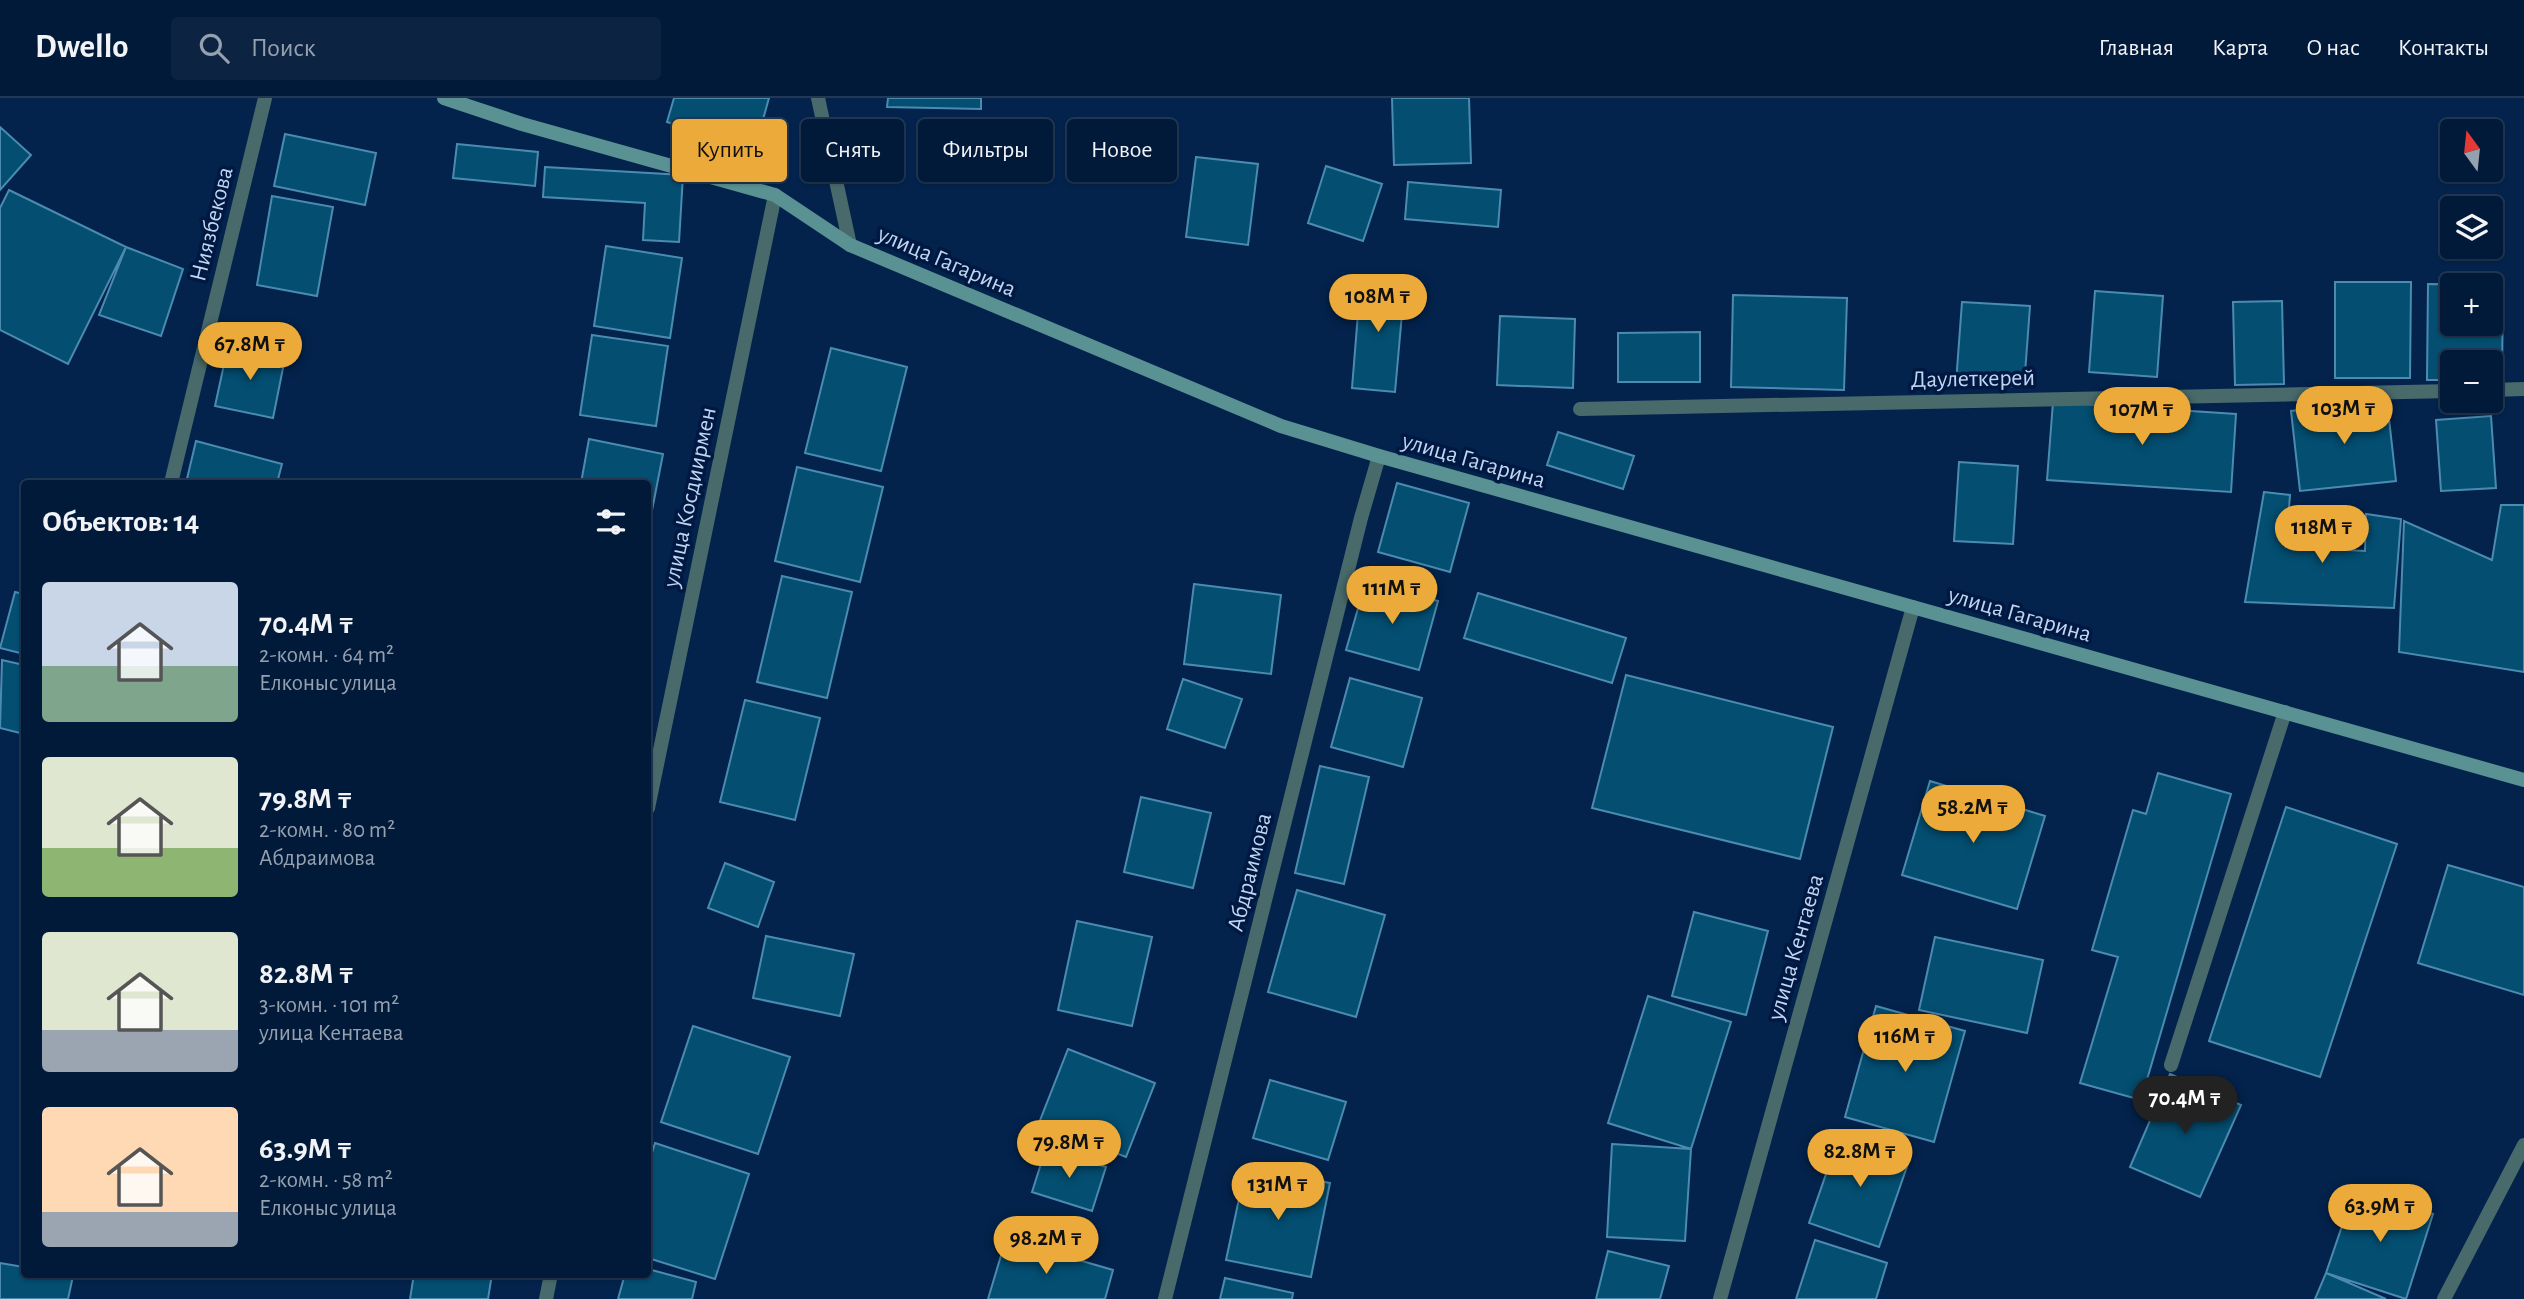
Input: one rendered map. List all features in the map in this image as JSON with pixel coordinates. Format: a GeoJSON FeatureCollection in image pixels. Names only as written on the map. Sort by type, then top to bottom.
{"type":"FeatureCollection","features":[{"type":"Feature","properties":{"kind":"main road","name":"улица Гагарина"},"geometry":{"type":"LineString","coordinates":[[444,98],[522,124],[775,195],[850,245],[1281,426],[2524,780]]}},
{"type":"Feature","properties":{"kind":"street","name":"Ниязбекова"},"geometry":{"type":"LineString","coordinates":[[172,480],[265,98]]}},
{"type":"Feature","properties":{"kind":"street"},"geometry":{"type":"LineString","coordinates":[[818,98],[850,245]]}},
{"type":"Feature","properties":{"kind":"street","name":"улица Косдиирмен"},"geometry":{"type":"LineString","coordinates":[[651,794],[775,195]]}},
{"type":"Feature","properties":{"kind":"street"},"geometry":{"type":"LineString","coordinates":[[2503,390],[2524,389]]}},
{"type":"Feature","properties":{"kind":"street","name":"Даулеткерей"},"geometry":{"type":"LineString","coordinates":[[1580,409],[2440,391]]}},
{"type":"Feature","properties":{"kind":"street","name":"Абдраимова"},"geometry":{"type":"LineString","coordinates":[[1165,1299],[1379,456]]}},
{"type":"Feature","properties":{"kind":"street","name":"улица Кентаева"},"geometry":{"type":"LineString","coordinates":[[1720,1299],[1913,607]]}},
{"type":"Feature","properties":{"kind":"street"},"geometry":{"type":"LineString","coordinates":[[2171,1065],[2285,712]]}},
{"type":"Feature","properties":{"kind":"street"},"geometry":{"type":"LineString","coordinates":[[2444,1299],[2524,1145]]}},
{"type":"Feature","properties":{"kind":"street"},"geometry":{"type":"LineString","coordinates":[[546,1299],[550,1278]]}},
{"type":"Feature","properties":{"kind":"building"},"geometry":{"type":"Polygon","coordinates":[[[674,98],[769,98],[763,119],[672,119],[672,123],[667,122],[674,98]]]}},
{"type":"Feature","properties":{"kind":"building"},"geometry":{"type":"Polygon","coordinates":[[[888,98],[981,98],[981,109],[887,107],[888,98]]]}},
{"type":"Feature","properties":{"kind":"building"},"geometry":{"type":"Polygon","coordinates":[[[1392,98],[1469,98],[1471,163],[1394,165],[1392,98]]]}},
{"type":"Feature","properties":{"kind":"building"},"geometry":{"type":"Polygon","coordinates":[[[0,127],[31,155],[0,190],[0,127]]]}},
{"type":"Feature","properties":{"kind":"building"},"geometry":{"type":"Polygon","coordinates":[[[285,134],[376,153],[365,205],[274,186],[285,134]]]}},
{"type":"Feature","properties":{"kind":"building"},"geometry":{"type":"Polygon","coordinates":[[[457,144],[538,152],[535,186],[453,178],[457,144]]]}},
{"type":"Feature","properties":{"kind":"building"},"geometry":{"type":"Polygon","coordinates":[[[1196,157],[1258,164],[1248,245],[1186,237],[1196,157]]]}},
{"type":"Feature","properties":{"kind":"building"},"geometry":{"type":"Polygon","coordinates":[[[1326,166],[1382,184],[1363,241],[1308,223],[1326,166]]]}},
{"type":"Feature","properties":{"kind":"building"},"geometry":{"type":"Polygon","coordinates":[[[545,167],[672,174],[672,182],[683,182],[679,242],[643,240],[645,203],[543,197],[545,167]]]}},
{"type":"Feature","properties":{"kind":"building"},"geometry":{"type":"Polygon","coordinates":[[[1408,182],[1501,190],[1498,227],[1405,219],[1408,182]]]}},
{"type":"Feature","properties":{"kind":"building"},"geometry":{"type":"Polygon","coordinates":[[[9,190],[126,247],[68,364],[0,330],[0,208],[9,190]]]}},
{"type":"Feature","properties":{"kind":"building"},"geometry":{"type":"Polygon","coordinates":[[[272,196],[333,207],[317,296],[257,285],[272,196]]]}},
{"type":"Feature","properties":{"kind":"building"},"geometry":{"type":"Polygon","coordinates":[[[606,246],[682,258],[670,338],[594,326],[606,246]]]}},
{"type":"Feature","properties":{"kind":"building"},"geometry":{"type":"Polygon","coordinates":[[[126,247],[183,269],[161,336],[99,315],[126,247]]]}},
{"type":"Feature","properties":{"kind":"building"},"geometry":{"type":"Polygon","coordinates":[[[1361,276],[1405,280],[1395,392],[1352,388],[1361,276]]]}},
{"type":"Feature","properties":{"kind":"building"},"geometry":{"type":"Polygon","coordinates":[[[2335,282],[2411,282],[2410,378],[2335,378],[2335,282]]]}},
{"type":"Feature","properties":{"kind":"building"},"geometry":{"type":"Polygon","coordinates":[[[2428,284],[2440,284],[2440,336],[2502,336],[2502,350],[2440,350],[2440,380],[2427,380],[2428,284]]]}},
{"type":"Feature","properties":{"kind":"building"},"geometry":{"type":"Polygon","coordinates":[[[2095,291],[2163,296],[2157,377],[2089,372],[2095,291]]]}},
{"type":"Feature","properties":{"kind":"building"},"geometry":{"type":"Polygon","coordinates":[[[1733,295],[1847,298],[1844,390],[1731,387],[1733,295]]]}},
{"type":"Feature","properties":{"kind":"building"},"geometry":{"type":"Polygon","coordinates":[[[2282,301],[2284,384],[2235,385],[2233,302],[2282,301]]]}},
{"type":"Feature","properties":{"kind":"building"},"geometry":{"type":"Polygon","coordinates":[[[1962,302],[2030,306],[2024,387],[1956,383],[1962,302]]]}},
{"type":"Feature","properties":{"kind":"building"},"geometry":{"type":"Polygon","coordinates":[[[1500,316],[1575,319],[1573,388],[1497,385],[1500,316]]]}},
{"type":"Feature","properties":{"kind":"building"},"geometry":{"type":"Polygon","coordinates":[[[1700,332],[1700,382],[1618,382],[1618,333],[1700,332]]]}},
{"type":"Feature","properties":{"kind":"building"},"geometry":{"type":"Polygon","coordinates":[[[592,335],[668,346],[656,426],[580,415],[592,335]]]}},
{"type":"Feature","properties":{"kind":"building"},"geometry":{"type":"Polygon","coordinates":[[[228,346],[285,358],[273,418],[215,406],[228,346]]]}},
{"type":"Feature","properties":{"kind":"building"},"geometry":{"type":"Polygon","coordinates":[[[831,348],[907,367],[881,471],[805,453],[831,348]]]}},
{"type":"Feature","properties":{"kind":"building"},"geometry":{"type":"Polygon","coordinates":[[[2387,401],[2396,481],[2300,491],[2291,411],[2387,401]]]}},
{"type":"Feature","properties":{"kind":"building"},"geometry":{"type":"Polygon","coordinates":[[[2053,402],[2236,414],[2231,492],[2047,480],[2053,402]]]}},
{"type":"Feature","properties":{"kind":"building"},"geometry":{"type":"Polygon","coordinates":[[[2491,416],[2496,488],[2441,491],[2436,420],[2491,416]]]}},
{"type":"Feature","properties":{"kind":"building"},"geometry":{"type":"Polygon","coordinates":[[[1558,432],[1634,456],[1623,489],[1547,465],[1558,432]]]}},
{"type":"Feature","properties":{"kind":"building"},"geometry":{"type":"Polygon","coordinates":[[[589,439],[663,454],[651,516],[651,480],[582,480],[589,439]]]}},
{"type":"Feature","properties":{"kind":"building"},"geometry":{"type":"Polygon","coordinates":[[[196,441],[282,464],[278,480],[187,480],[196,441]]]}},
{"type":"Feature","properties":{"kind":"building"},"geometry":{"type":"Polygon","coordinates":[[[1959,462],[2018,466],[2013,544],[1954,541],[1959,462]]]}},
{"type":"Feature","properties":{"kind":"building"},"geometry":{"type":"Polygon","coordinates":[[[797,467],[883,487],[860,582],[775,561],[797,467]]]}},
{"type":"Feature","properties":{"kind":"building"},"geometry":{"type":"Polygon","coordinates":[[[1397,483],[1469,503],[1450,572],[1378,552],[1397,483]]]}},
{"type":"Feature","properties":{"kind":"building"},"geometry":{"type":"Polygon","coordinates":[[[2264,492],[2290,495],[2286,547],[2365,551],[2366,514],[2401,519],[2394,608],[2245,602],[2264,492]]]}},
{"type":"Feature","properties":{"kind":"building"},"geometry":{"type":"Polygon","coordinates":[[[2501,505],[2524,505],[2524,672],[2399,652],[2404,521],[2492,560],[2501,505]]]}},
{"type":"Feature","properties":{"kind":"building"},"geometry":{"type":"Polygon","coordinates":[[[782,576],[852,592],[827,698],[757,682],[782,576]]]}},
{"type":"Feature","properties":{"kind":"building"},"geometry":{"type":"Polygon","coordinates":[[[1366,581],[1438,601],[1419,670],[1346,650],[1366,581]]]}},
{"type":"Feature","properties":{"kind":"building"},"geometry":{"type":"Polygon","coordinates":[[[1194,584],[1281,595],[1271,674],[1184,664],[1194,584]]]}},
{"type":"Feature","properties":{"kind":"building"},"geometry":{"type":"Polygon","coordinates":[[[15,592],[21,593],[21,653],[0,648],[15,592]]]}},
{"type":"Feature","properties":{"kind":"building"},"geometry":{"type":"Polygon","coordinates":[[[1478,593],[1626,638],[1612,683],[1464,638],[1478,593]]]}},
{"type":"Feature","properties":{"kind":"building"},"geometry":{"type":"Polygon","coordinates":[[[2,660],[21,664],[21,733],[0,728],[2,660]]]}},
{"type":"Feature","properties":{"kind":"building"},"geometry":{"type":"Polygon","coordinates":[[[1626,675],[1833,727],[1800,859],[1592,808],[1626,675]]]}},
{"type":"Feature","properties":{"kind":"building"},"geometry":{"type":"Polygon","coordinates":[[[1350,678],[1422,698],[1403,767],[1331,747],[1350,678]]]}},
{"type":"Feature","properties":{"kind":"building"},"geometry":{"type":"Polygon","coordinates":[[[1183,679],[1242,699],[1225,748],[1167,729],[1183,679]]]}},
{"type":"Feature","properties":{"kind":"building"},"geometry":{"type":"Polygon","coordinates":[[[745,700],[820,718],[795,820],[720,802],[745,700]]]}},
{"type":"Feature","properties":{"kind":"building"},"geometry":{"type":"Polygon","coordinates":[[[1320,766],[1369,777],[1344,884],[1295,873],[1320,766]]]}},
{"type":"Feature","properties":{"kind":"building"},"geometry":{"type":"Polygon","coordinates":[[[2158,773],[2231,794],[2141,1100],[2080,1083],[2118,957],[2092,950],[2133,810],[2146,814],[2158,773]]]}},
{"type":"Feature","properties":{"kind":"building"},"geometry":{"type":"Polygon","coordinates":[[[1930,781],[2045,816],[2017,909],[1902,875],[1930,781]]]}},
{"type":"Feature","properties":{"kind":"building"},"geometry":{"type":"Polygon","coordinates":[[[1141,797],[1211,813],[1193,888],[1124,872],[1141,797]]]}},
{"type":"Feature","properties":{"kind":"building"},"geometry":{"type":"Polygon","coordinates":[[[2286,807],[2397,844],[2320,1077],[2209,1041],[2286,807]]]}},
{"type":"Feature","properties":{"kind":"building"},"geometry":{"type":"Polygon","coordinates":[[[725,863],[774,882],[758,927],[708,908],[725,863]]]}},
{"type":"Feature","properties":{"kind":"building"},"geometry":{"type":"Polygon","coordinates":[[[2448,865],[2524,887],[2524,995],[2418,963],[2448,865]]]}},
{"type":"Feature","properties":{"kind":"building"},"geometry":{"type":"Polygon","coordinates":[[[1297,890],[1385,915],[1356,1017],[1268,992],[1297,890]]]}},
{"type":"Feature","properties":{"kind":"building"},"geometry":{"type":"Polygon","coordinates":[[[1694,912],[1768,931],[1746,1015],[1672,996],[1694,912]]]}},
{"type":"Feature","properties":{"kind":"building"},"geometry":{"type":"Polygon","coordinates":[[[1077,921],[1152,937],[1132,1026],[1058,1010],[1077,921]]]}},
{"type":"Feature","properties":{"kind":"building"},"geometry":{"type":"Polygon","coordinates":[[[766,936],[854,954],[840,1016],[753,998],[766,936]]]}},
{"type":"Feature","properties":{"kind":"building"},"geometry":{"type":"Polygon","coordinates":[[[1935,937],[2043,960],[2027,1033],[1919,1010],[1935,937]]]}},
{"type":"Feature","properties":{"kind":"building"},"geometry":{"type":"Polygon","coordinates":[[[1648,996],[1731,1022],[1691,1149],[1608,1123],[1648,996]]]}},
{"type":"Feature","properties":{"kind":"building"},"geometry":{"type":"Polygon","coordinates":[[[1876,1006],[1965,1031],[1934,1142],[1845,1117],[1876,1006]]]}},
{"type":"Feature","properties":{"kind":"building"},"geometry":{"type":"Polygon","coordinates":[[[693,1026],[790,1057],[758,1154],[661,1122],[693,1026]]]}},
{"type":"Feature","properties":{"kind":"building"},"geometry":{"type":"Polygon","coordinates":[[[1068,1049],[1155,1083],[1126,1157],[1039,1123],[1068,1049]]]}},
{"type":"Feature","properties":{"kind":"building"},"geometry":{"type":"Polygon","coordinates":[[[2170,1074],[2241,1105],[2200,1197],[2130,1167],[2170,1074]]]}},
{"type":"Feature","properties":{"kind":"building"},"geometry":{"type":"Polygon","coordinates":[[[1270,1080],[1346,1102],[1328,1160],[1253,1138],[1270,1080]]]}},
{"type":"Feature","properties":{"kind":"building"},"geometry":{"type":"Polygon","coordinates":[[[1841,1131],[1911,1155],[1879,1247],[1809,1223],[1841,1131]]]}},
{"type":"Feature","properties":{"kind":"building"},"geometry":{"type":"Polygon","coordinates":[[[655,1143],[749,1174],[715,1279],[651,1259],[651,1156],[655,1143]]]}},
{"type":"Feature","properties":{"kind":"building"},"geometry":{"type":"Polygon","coordinates":[[[1612,1144],[1691,1149],[1685,1241],[1607,1237],[1612,1144]]]}},
{"type":"Feature","properties":{"kind":"building"},"geometry":{"type":"Polygon","coordinates":[[[1046,1148],[1106,1167],[1092,1211],[1032,1192],[1046,1148]]]}},
{"type":"Feature","properties":{"kind":"building"},"geometry":{"type":"Polygon","coordinates":[[[1246,1166],[1330,1183],[1311,1277],[1226,1260],[1246,1166]]]}},
{"type":"Feature","properties":{"kind":"building"},"geometry":{"type":"Polygon","coordinates":[[[2355,1188],[2433,1214],[2406,1299],[2326,1273],[2355,1188]]]}},
{"type":"Feature","properties":{"kind":"building"},"geometry":{"type":"Polygon","coordinates":[[[1006,1239],[1113,1270],[1105,1299],[988,1299],[1006,1239]]]}},
{"type":"Feature","properties":{"kind":"building"},"geometry":{"type":"Polygon","coordinates":[[[1815,1240],[1887,1263],[1876,1299],[1796,1299],[1815,1240]]]}},
{"type":"Feature","properties":{"kind":"building"},"geometry":{"type":"Polygon","coordinates":[[[1608,1251],[1669,1266],[1660,1299],[1596,1299],[1608,1251]]]}},
{"type":"Feature","properties":{"kind":"building"},"geometry":{"type":"Polygon","coordinates":[[[0,1263],[21,1266],[21,1278],[73,1278],[68,1299],[0,1299],[0,1263]]]}},
{"type":"Feature","properties":{"kind":"building"},"geometry":{"type":"Polygon","coordinates":[[[651,1270],[696,1282],[692,1299],[618,1299],[624,1278],[651,1278],[651,1270]]]}},
{"type":"Feature","properties":{"kind":"building"},"geometry":{"type":"Polygon","coordinates":[[[2326,1273],[2386,1299],[2315,1299],[2326,1273]]]}},
{"type":"Feature","properties":{"kind":"building"},"geometry":{"type":"Polygon","coordinates":[[[413,1278],[491,1278],[488,1299],[410,1299],[413,1278]]]}},
{"type":"Feature","properties":{"kind":"building"},"geometry":{"type":"Polygon","coordinates":[[[1225,1278],[1293,1293],[1292,1299],[1220,1299],[1225,1278]]]}}]}
